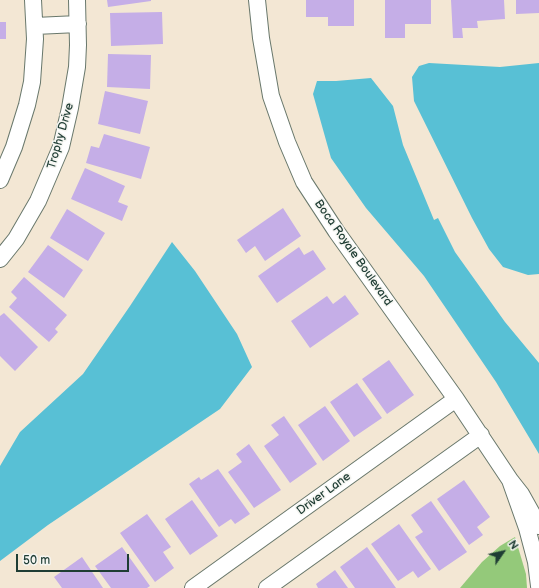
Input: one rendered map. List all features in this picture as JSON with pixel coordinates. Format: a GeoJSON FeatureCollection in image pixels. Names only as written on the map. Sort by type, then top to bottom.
{"type":"FeatureCollection","features":[{"type":"Feature","properties":{"kind":"street"},"geometry":{"type":"LineString","coordinates":[[0,180],[14,147],[27,105],[34,62],[35,26],[33,0]]}},
{"type":"Feature","properties":{"kind":"street","name":"Trophy Drive"},"geometry":{"type":"LineString","coordinates":[[0,259],[16,239],[38,201],[61,146],[74,88],[78,24],[77,0]]}},
{"type":"Feature","properties":{"kind":"street","name":"Boca Royale Boulevard"},"geometry":{"type":"LineString","coordinates":[[257,0],[260,38],[272,96],[287,142],[304,182],[336,231],[481,435],[510,480],[521,494],[539,526]]}},
{"type":"Feature","properties":{"kind":"street"},"geometry":{"type":"LineString","coordinates":[[35,26],[78,24]]}},
{"type":"Feature","properties":{"kind":"street","name":"Driver Lane"},"geometry":{"type":"LineString","coordinates":[[193,588],[456,399]]}},
{"type":"Feature","properties":{"kind":"street"},"geometry":{"type":"LineString","coordinates":[[267,588],[481,435]]}},
{"type":"Feature","properties":{"kind":"street","name":"Boca Royale Boulevard"},"geometry":{"type":"LineString","coordinates":[[510,480],[527,528],[536,562],[539,586]]}},
{"type":"Feature","properties":{"kind":"green space"},"geometry":{"type":"Polygon","coordinates":[[[515,537],[526,574],[527,588],[460,588],[482,562],[500,546],[515,537]]]}},
{"type":"Feature","properties":{"kind":"water"},"geometry":{"type":"Polygon","coordinates":[[[429,63],[500,67],[539,63],[539,274],[528,275],[503,267],[489,249],[472,218],[414,101],[412,77],[419,66],[429,63]]]}},
{"type":"Feature","properties":{"kind":"water"},"geometry":{"type":"Polygon","coordinates":[[[371,78],[393,106],[403,145],[434,220],[438,218],[455,252],[505,322],[539,363],[539,454],[496,382],[424,276],[366,208],[331,158],[313,94],[317,81],[371,78]]]}},
{"type":"Feature","properties":{"kind":"water"},"geometry":{"type":"Polygon","coordinates":[[[172,242],[195,271],[237,334],[252,367],[220,409],[48,525],[0,561],[0,466],[20,432],[83,374],[172,242]]]}},
{"type":"Feature","properties":{"kind":"building"},"geometry":{"type":"Polygon","coordinates":[[[107,0],[151,0],[151,1],[108,7],[107,0]]]}},
{"type":"Feature","properties":{"kind":"building"},"geometry":{"type":"Polygon","coordinates":[[[306,0],[354,0],[354,26],[328,26],[328,17],[306,17],[306,0]]]}},
{"type":"Feature","properties":{"kind":"building"},"geometry":{"type":"Polygon","coordinates":[[[385,0],[431,0],[431,24],[405,24],[405,38],[385,38],[385,0]]]}},
{"type":"Feature","properties":{"kind":"building"},"geometry":{"type":"Polygon","coordinates":[[[451,0],[504,0],[505,19],[477,21],[478,28],[462,28],[463,38],[453,38],[451,0]]]}},
{"type":"Feature","properties":{"kind":"building"},"geometry":{"type":"Polygon","coordinates":[[[516,0],[539,0],[539,13],[516,14],[516,0]]]}},
{"type":"Feature","properties":{"kind":"building"},"geometry":{"type":"Polygon","coordinates":[[[162,12],[163,44],[111,46],[110,13],[162,12]]]}},
{"type":"Feature","properties":{"kind":"building"},"geometry":{"type":"Polygon","coordinates":[[[0,22],[6,22],[6,39],[0,39],[0,22]]]}},
{"type":"Feature","properties":{"kind":"building"},"geometry":{"type":"Polygon","coordinates":[[[108,54],[151,55],[150,89],[107,87],[108,54]]]}},
{"type":"Feature","properties":{"kind":"building"},"geometry":{"type":"Polygon","coordinates":[[[105,91],[148,101],[140,134],[98,124],[105,91]]]}},
{"type":"Feature","properties":{"kind":"building"},"geometry":{"type":"Polygon","coordinates":[[[104,134],[150,147],[141,179],[86,163],[91,146],[99,148],[104,134]]]}},
{"type":"Feature","properties":{"kind":"building"},"geometry":{"type":"Polygon","coordinates":[[[85,168],[125,186],[118,202],[128,206],[122,221],[71,199],[85,168]]]}},
{"type":"Feature","properties":{"kind":"building"},"geometry":{"type":"Polygon","coordinates":[[[283,208],[301,236],[265,261],[255,246],[246,253],[237,240],[283,208]]]}},
{"type":"Feature","properties":{"kind":"building"},"geometry":{"type":"Polygon","coordinates":[[[67,209],[105,233],[88,261],[50,238],[67,209]]]}},
{"type":"Feature","properties":{"kind":"building"},"geometry":{"type":"Polygon","coordinates":[[[48,245],[83,270],[64,298],[28,272],[48,245]]]}},
{"type":"Feature","properties":{"kind":"building"},"geometry":{"type":"Polygon","coordinates":[[[299,247],[304,255],[313,250],[326,269],[277,303],[258,276],[299,247]]]}},
{"type":"Feature","properties":{"kind":"building"},"geometry":{"type":"Polygon","coordinates":[[[24,277],[67,315],[55,329],[58,332],[49,342],[9,307],[17,298],[11,292],[24,277]]]}},
{"type":"Feature","properties":{"kind":"building"},"geometry":{"type":"Polygon","coordinates":[[[345,295],[359,314],[310,348],[291,321],[327,296],[333,304],[345,295]]]}},
{"type":"Feature","properties":{"kind":"building"},"geometry":{"type":"Polygon","coordinates":[[[4,313],[38,347],[15,371],[0,356],[0,316],[4,313]]]}},
{"type":"Feature","properties":{"kind":"building"},"geometry":{"type":"Polygon","coordinates":[[[389,360],[414,395],[387,414],[362,379],[389,360]]]}},
{"type":"Feature","properties":{"kind":"building"},"geometry":{"type":"Polygon","coordinates":[[[357,383],[382,418],[354,437],[330,402],[357,383]]]}},
{"type":"Feature","properties":{"kind":"building"},"geometry":{"type":"Polygon","coordinates":[[[325,406],[350,441],[323,461],[298,425],[325,406]]]}},
{"type":"Feature","properties":{"kind":"building"},"geometry":{"type":"Polygon","coordinates":[[[284,416],[317,464],[290,483],[264,446],[279,435],[271,425],[284,416]]]}},
{"type":"Feature","properties":{"kind":"building"},"geometry":{"type":"Polygon","coordinates":[[[249,444],[281,490],[254,508],[228,472],[242,462],[236,454],[249,444]]]}},
{"type":"Feature","properties":{"kind":"building"},"geometry":{"type":"Polygon","coordinates":[[[218,469],[250,514],[235,524],[231,519],[219,527],[189,484],[199,477],[201,480],[218,469]]]}},
{"type":"Feature","properties":{"kind":"building"},"geometry":{"type":"Polygon","coordinates":[[[464,480],[490,517],[477,527],[483,535],[469,545],[437,499],[464,480]]]}},
{"type":"Feature","properties":{"kind":"building"},"geometry":{"type":"Polygon","coordinates":[[[192,500],[218,536],[190,555],[165,519],[192,500]]]}},
{"type":"Feature","properties":{"kind":"building"},"geometry":{"type":"Polygon","coordinates":[[[431,501],[467,552],[439,571],[415,537],[423,532],[411,515],[431,501]]]}},
{"type":"Feature","properties":{"kind":"building"},"geometry":{"type":"Polygon","coordinates":[[[147,514],[171,547],[163,552],[174,568],[155,582],[120,533],[147,514]]]}},
{"type":"Feature","properties":{"kind":"building"},"geometry":{"type":"Polygon","coordinates":[[[399,524],[431,569],[418,578],[413,571],[398,581],[371,544],[399,524]]]}},
{"type":"Feature","properties":{"kind":"building"},"geometry":{"type":"Polygon","coordinates":[[[122,547],[150,586],[147,588],[111,588],[95,566],[122,547]]]}},
{"type":"Feature","properties":{"kind":"building"},"geometry":{"type":"Polygon","coordinates":[[[367,547],[396,588],[355,588],[340,567],[367,547]]]}},
{"type":"Feature","properties":{"kind":"building"},"geometry":{"type":"Polygon","coordinates":[[[82,557],[103,588],[62,588],[54,577],[82,557]]]}},
{"type":"Feature","properties":{"kind":"building"},"geometry":{"type":"Polygon","coordinates":[[[335,570],[348,588],[318,588],[316,584],[335,570]]]}}]}
